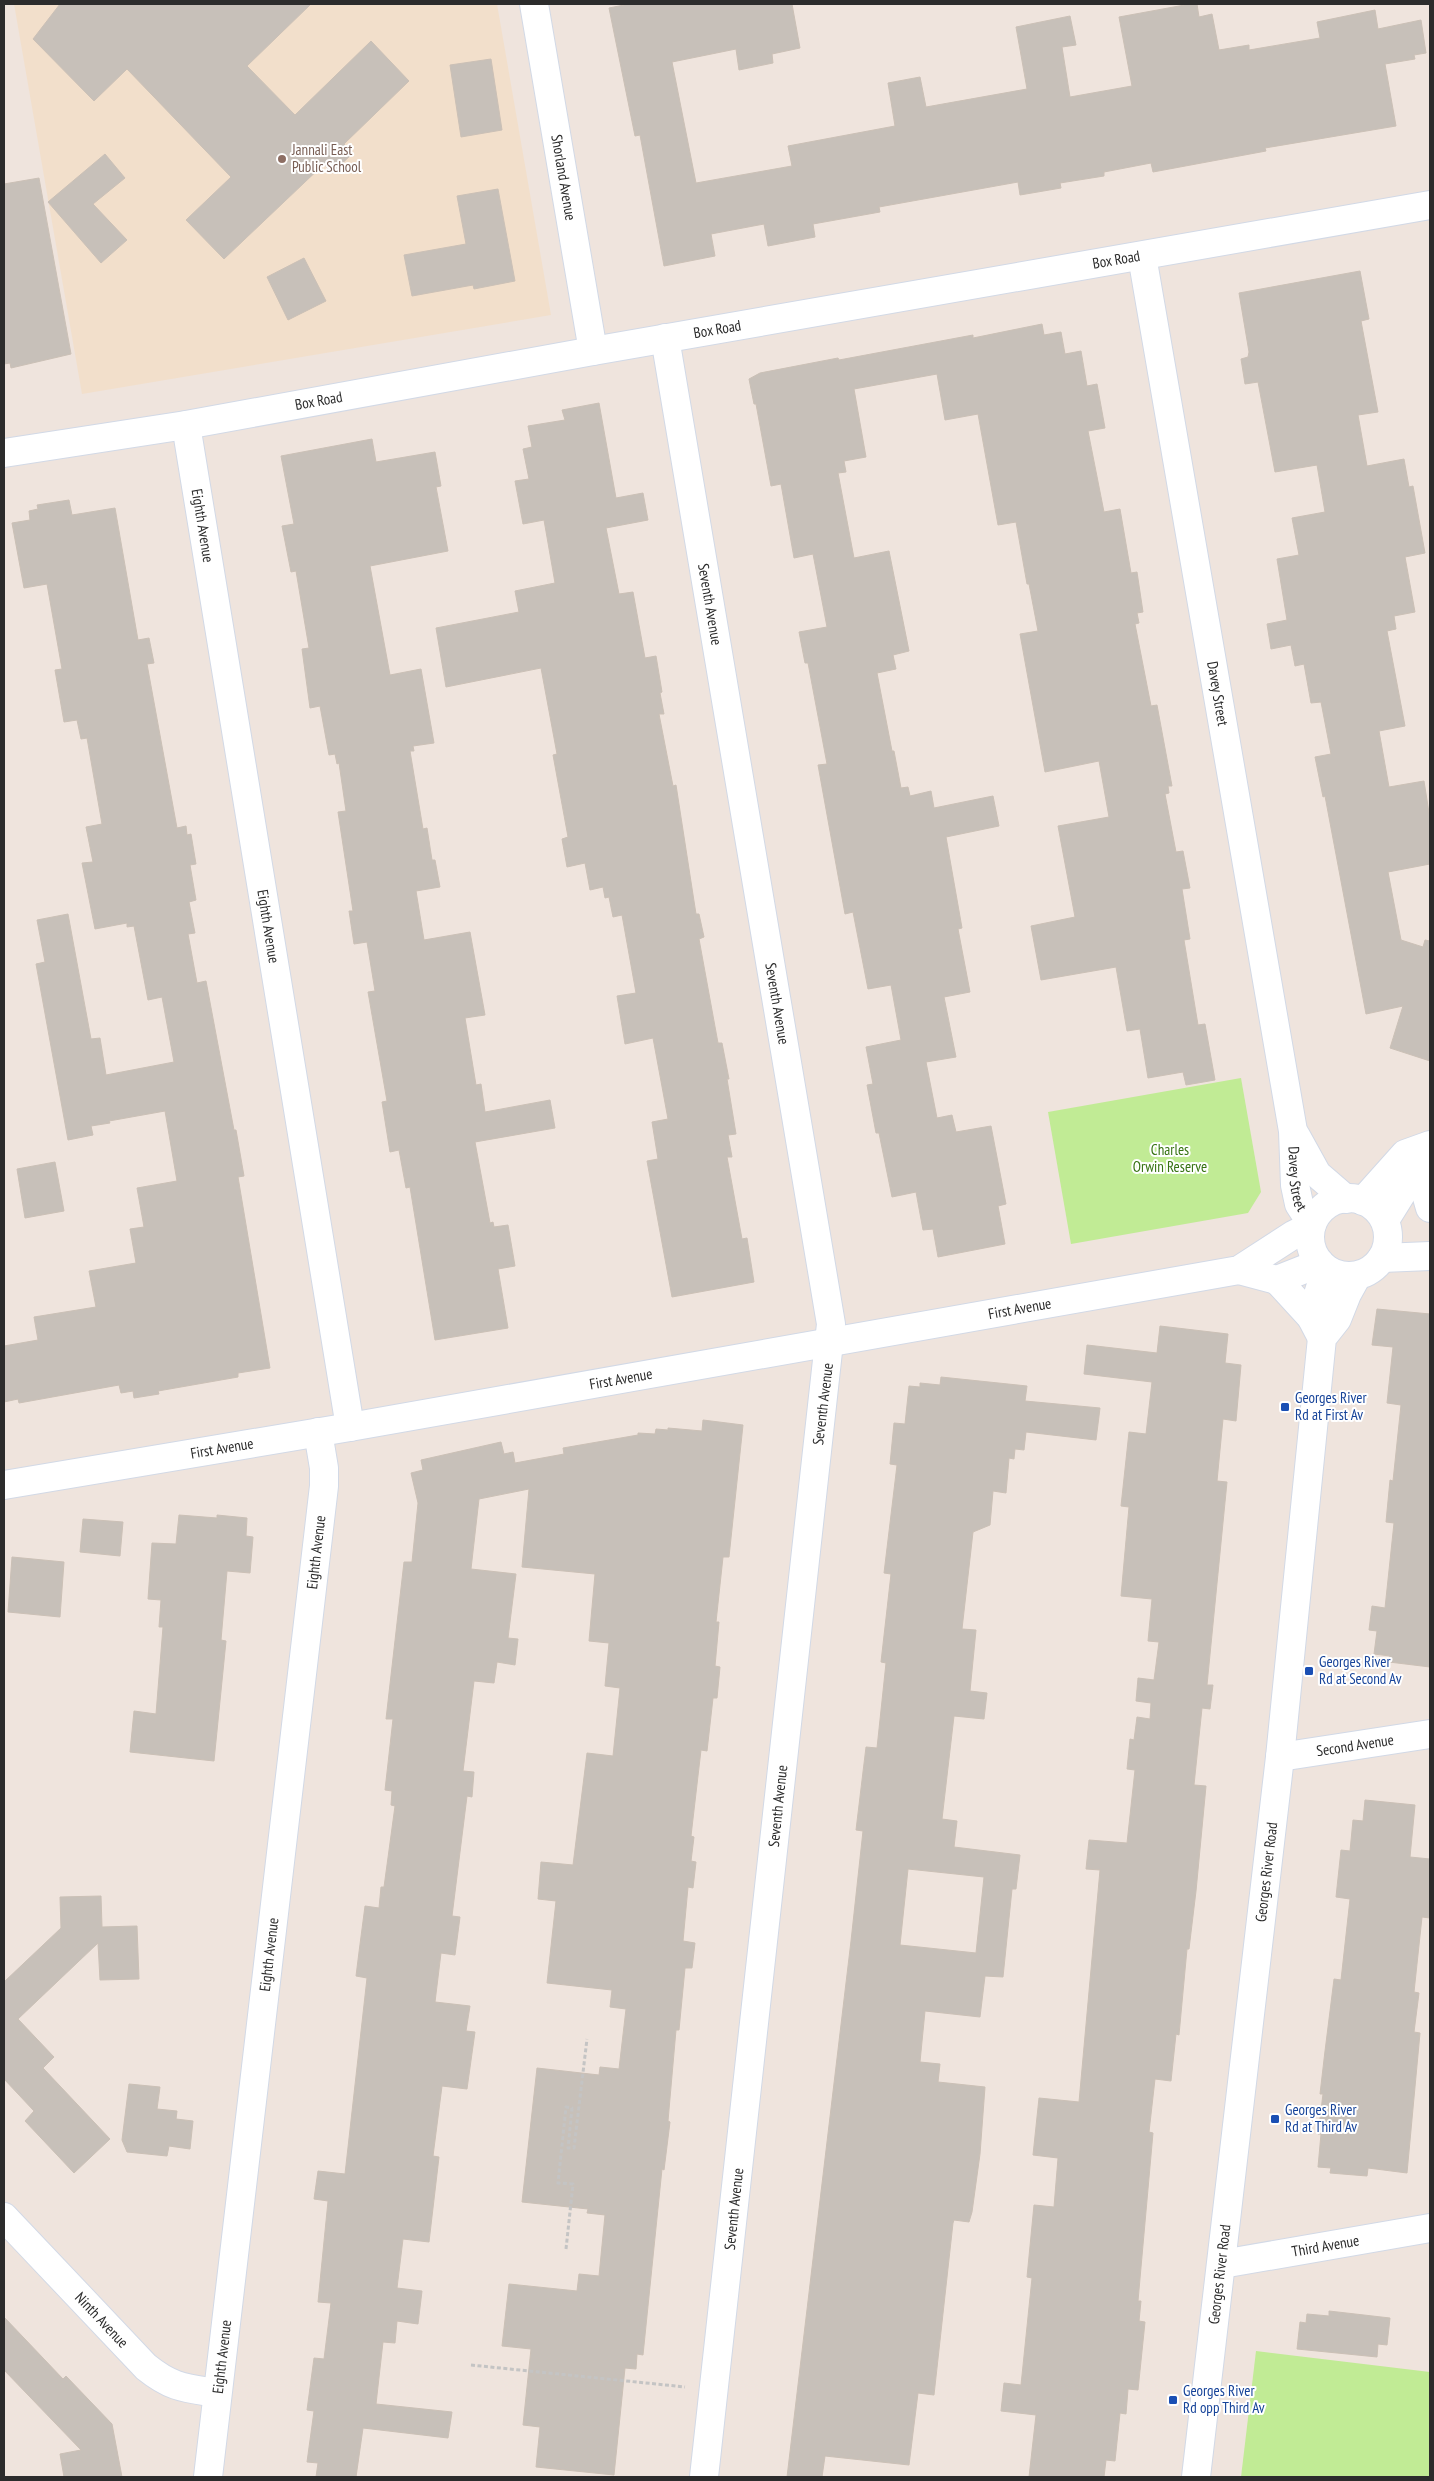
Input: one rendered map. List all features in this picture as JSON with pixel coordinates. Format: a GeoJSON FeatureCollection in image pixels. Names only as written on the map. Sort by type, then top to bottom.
{"type":"FeatureCollection","features":[{"type":"Feature","properties":{"kind":"street","name":"Shorland Avenue"},"geometry":{"type":"LineString","coordinates":[[534,4],[592,351]]}},
{"type":"Feature","properties":{"kind":"street","name":"Box Road"},"geometry":{"type":"LineString","coordinates":[[4,453],[186,425],[665,338],[1430,205]]}},
{"type":"Feature","properties":{"kind":"street","name":"Davey Street"},"geometry":{"type":"LineString","coordinates":[[1142,256],[1293,1131],[1294,1185],[1299,1204],[1312,1225]]}},
{"type":"Feature","properties":{"kind":"street","name":"Seventh Avenue"},"geometry":{"type":"LineString","coordinates":[[665,338],[831,1324],[831,1343],[704,2477]]}},
{"type":"Feature","properties":{"kind":"street","name":"Eighth Avenue"},"geometry":{"type":"LineString","coordinates":[[186,425],[350,1427]]}},
{"type":"Feature","properties":{"kind":"street","name":"Davey Street"},"geometry":{"type":"LineString","coordinates":[[1293,1131],[1317,1174],[1354,1200]]}},
{"type":"Feature","properties":{"kind":"street"},"geometry":{"type":"LineString","coordinates":[[1354,1200],[1406,1154],[1430,1147]]}},
{"type":"Feature","properties":{"kind":"street"},"geometry":{"type":"LineString","coordinates":[[1385,1220],[1430,1147]]}},
{"type":"Feature","properties":{"kind":"street"},"geometry":{"type":"LineString","coordinates":[[1430,1156],[1424,1187],[1430,1208]]}},
{"type":"Feature","properties":{"kind":"street"},"geometry":{"type":"LineString","coordinates":[[1354,1200],[1372,1205],[1385,1220],[1388,1246],[1376,1266],[1357,1276],[1338,1275],[1324,1267],[1311,1246],[1312,1225],[1316,1216],[1329,1204],[1354,1200]]}},
{"type":"Feature","properties":{"kind":"street","name":"First Avenue"},"geometry":{"type":"LineString","coordinates":[[4,1484],[350,1427],[1239,1270],[1312,1225]]}},
{"type":"Feature","properties":{"kind":"street"},"geometry":{"type":"LineString","coordinates":[[1382,1258],[1430,1256]]}},
{"type":"Feature","properties":{"kind":"street"},"geometry":{"type":"LineString","coordinates":[[1324,1267],[1277,1280],[1316,1328],[1337,1319],[1357,1276]]}},
{"type":"Feature","properties":{"kind":"street","name":"Georges River Road"},"geometry":{"type":"LineString","coordinates":[[1196,2477],[1280,1757],[1316,1328],[1324,1267]]}},
{"type":"Feature","properties":{"kind":"street","name":"First Avenue"},"geometry":{"type":"LineString","coordinates":[[1239,1270],[1277,1280]]}},
{"type":"Feature","properties":{"kind":"street","name":"Eighth Avenue"},"geometry":{"type":"LineString","coordinates":[[208,2477],[324,1486],[324,1468],[318,1432]]}},
{"type":"Feature","properties":{"kind":"street","name":"Second Avenue"},"geometry":{"type":"LineString","coordinates":[[1280,1757],[1430,1734]]}},
{"type":"Feature","properties":{"kind":"street","name":"Ninth Avenue"},"geometry":{"type":"LineString","coordinates":[[4,2217],[146,2367],[171,2385],[217,2393]]}},
{"type":"Feature","properties":{"kind":"street","name":"Third Avenue"},"geometry":{"type":"LineString","coordinates":[[1222,2264],[1430,2228]]}},
{"type":"Feature","properties":{"kind":"path"},"geometry":{"type":"LineString","coordinates":[[566,2249],[573,2184],[558,2182],[566,2107],[572,2108],[568,2148],[574,2148],[587,2039]]}},
{"type":"Feature","properties":{"kind":"path"},"geometry":{"type":"LineString","coordinates":[[471,2365],[691,2388]]}},
{"type":"Feature","properties":{"kind":"shaded area","name":"Jannali East Public School"},"geometry":{"type":"Polygon","coordinates":[[[14,4],[497,4],[551,315],[82,394],[14,4]]]}},
{"type":"Feature","properties":{"kind":"green space","name":"Charles Orwin Reserve"},"geometry":{"type":"Polygon","coordinates":[[[1241,1078],[1261,1192],[1248,1213],[1071,1244],[1048,1112],[1241,1078]]]}},
{"type":"Feature","properties":{"kind":"green space"},"geometry":{"type":"Polygon","coordinates":[[[1256,2351],[1430,2372],[1430,2477],[1241,2477],[1256,2351]]]}},
{"type":"Feature","properties":{"kind":"building"},"geometry":{"type":"Polygon","coordinates":[[[60,4],[311,4],[247,66],[295,115],[371,41],[409,81],[344,144],[353,153],[332,173],[324,164],[224,259],[186,220],[231,177],[127,69],[94,101],[33,39],[60,4]]]}},
{"type":"Feature","properties":{"kind":"building"},"geometry":{"type":"Polygon","coordinates":[[[629,4],[792,4],[800,48],[772,54],[773,63],[739,70],[736,49],[672,62],[696,183],[792,166],[788,146],[895,126],[888,83],[920,77],[926,107],[1027,89],[1016,27],[1070,16],[1076,45],[1062,47],[1070,97],[1132,86],[1119,17],[1190,4],[1197,4],[1199,17],[1212,14],[1219,50],[1249,45],[1249,50],[1320,38],[1317,22],[1375,10],[1378,29],[1421,20],[1426,53],[1414,55],[1415,59],[1385,64],[1396,126],[1265,148],[1266,151],[1153,172],[1151,163],[1104,172],[1104,176],[1060,183],[1061,188],[1020,195],[1018,182],[879,207],[880,212],[813,224],[815,237],[768,246],[764,224],[711,234],[715,256],[664,266],[640,135],[635,136],[609,8],[629,4]]]}},
{"type":"Feature","properties":{"kind":"building"},"geometry":{"type":"Polygon","coordinates":[[[491,59],[502,130],[461,137],[450,65],[491,59]]]}},
{"type":"Feature","properties":{"kind":"building"},"geometry":{"type":"Polygon","coordinates":[[[105,154],[125,178],[93,204],[127,240],[101,263],[48,202],[105,154]]]}},
{"type":"Feature","properties":{"kind":"building"},"geometry":{"type":"Polygon","coordinates":[[[39,178],[71,354],[11,368],[10,363],[4,364],[4,184],[39,178]]]}},
{"type":"Feature","properties":{"kind":"building"},"geometry":{"type":"Polygon","coordinates":[[[498,189],[515,281],[474,289],[473,285],[412,296],[404,255],[466,244],[457,196],[498,189]]]}},
{"type":"Feature","properties":{"kind":"building"},"geometry":{"type":"Polygon","coordinates":[[[304,258],[326,301],[288,320],[267,277],[304,258]]]}},
{"type":"Feature","properties":{"kind":"building"},"geometry":{"type":"Polygon","coordinates":[[[1360,271],[1369,319],[1361,321],[1378,412],[1358,415],[1367,466],[1404,459],[1409,487],[1413,486],[1425,553],[1405,557],[1415,612],[1394,616],[1396,629],[1387,631],[1405,726],[1379,731],[1389,787],[1424,781],[1430,819],[1430,864],[1388,872],[1401,940],[1423,947],[1425,940],[1430,941],[1430,1061],[1390,1048],[1403,1006],[1366,1014],[1325,796],[1323,797],[1315,757],[1331,754],[1321,702],[1311,703],[1304,664],[1295,666],[1291,645],[1271,649],[1267,624],[1287,620],[1277,559],[1299,555],[1292,518],[1325,512],[1317,465],[1275,472],[1258,382],[1245,384],[1241,359],[1248,357],[1249,352],[1239,293],[1360,271]]]}},
{"type":"Feature","properties":{"kind":"building"},"geometry":{"type":"Polygon","coordinates":[[[1042,324],[1044,335],[1061,332],[1065,354],[1081,351],[1087,386],[1097,384],[1105,428],[1088,431],[1104,512],[1120,509],[1131,573],[1137,572],[1143,612],[1137,613],[1139,623],[1135,624],[1151,706],[1157,705],[1172,786],[1168,786],[1169,793],[1165,794],[1176,852],[1183,851],[1190,888],[1182,889],[1190,939],[1184,940],[1198,1025],[1205,1024],[1215,1080],[1186,1085],[1183,1072],[1148,1078],[1140,1029],[1127,1031],[1116,967],[1041,980],[1031,926],[1075,917],[1058,826],[1109,817],[1099,761],[1045,772],[1020,634],[1038,631],[1016,522],[998,525],[978,414],[945,420],[937,374],[854,389],[866,457],[844,461],[846,472],[838,473],[854,558],[889,551],[909,651],[893,655],[896,669],[877,673],[901,788],[908,787],[910,796],[931,791],[934,808],[993,796],[999,826],[946,837],[962,928],[958,929],[970,992],[944,997],[956,1057],[926,1062],[937,1118],[952,1115],[956,1132],[991,1126],[1006,1204],[998,1206],[1005,1244],[938,1257],[933,1229],[923,1230],[916,1192],[892,1197],[879,1133],[876,1133],[867,1085],[873,1084],[866,1047],[901,1040],[891,985],[868,989],[853,912],[845,914],[818,765],[827,764],[808,663],[805,663],[799,632],[827,627],[813,554],[794,558],[781,484],[771,486],[756,404],[754,404],[749,379],[760,373],[838,358],[839,360],[973,335],[973,338],[1042,324]]]}},
{"type":"Feature","properties":{"kind":"building"},"geometry":{"type":"Polygon","coordinates":[[[599,403],[616,498],[643,493],[648,520],[606,528],[619,594],[633,592],[645,658],[656,656],[664,714],[659,714],[673,786],[676,785],[696,914],[699,914],[704,937],[699,939],[718,1043],[722,1043],[729,1079],[727,1079],[736,1134],[728,1135],[732,1157],[727,1157],[742,1239],[747,1238],[754,1282],[672,1297],[647,1161],[658,1159],[652,1122],[668,1119],[653,1038],[625,1044],[617,996],[636,993],[622,915],[613,917],[609,897],[605,898],[603,887],[590,890],[585,863],[567,867],[562,839],[568,837],[553,755],[557,754],[541,668],[446,687],[436,628],[519,612],[515,591],[555,583],[544,520],[523,524],[515,481],[529,479],[523,449],[532,447],[528,426],[565,420],[562,410],[599,403]]]}},
{"type":"Feature","properties":{"kind":"building"},"geometry":{"type":"Polygon","coordinates":[[[372,439],[376,462],[435,452],[441,486],[436,487],[448,551],[370,566],[390,675],[421,669],[434,743],[413,746],[414,751],[410,751],[423,829],[427,828],[432,860],[435,860],[440,887],[416,891],[424,940],[470,932],[485,1015],[465,1018],[476,1085],[481,1084],[485,1112],[550,1100],[555,1128],[475,1142],[490,1223],[493,1222],[494,1227],[508,1225],[515,1266],[498,1269],[508,1328],[435,1340],[410,1187],[406,1188],[399,1150],[390,1152],[382,1102],[387,1101],[368,992],[375,991],[367,942],[354,944],[349,911],[353,911],[338,812],[346,811],[339,763],[337,764],[335,754],[329,755],[320,706],[310,708],[302,649],[309,648],[296,571],[291,572],[282,526],[294,524],[281,456],[372,439]]]}},
{"type":"Feature","properties":{"kind":"building"},"geometry":{"type":"Polygon","coordinates":[[[69,500],[72,515],[115,508],[138,640],[149,638],[154,663],[147,664],[177,828],[186,826],[187,835],[191,834],[196,864],[190,865],[196,900],[189,902],[195,933],[188,934],[197,983],[206,981],[234,1130],[236,1130],[244,1176],[238,1177],[270,1368],[238,1373],[238,1377],[158,1391],[159,1394],[134,1398],[133,1391],[121,1393],[119,1385],[19,1403],[18,1399],[4,1402],[4,1346],[38,1340],[34,1317],[96,1307],[89,1271],[136,1263],[130,1229],[144,1227],[137,1188],[177,1181],[165,1111],[91,1126],[93,1135],[68,1140],[36,964],[45,962],[37,920],[68,914],[91,1039],[100,1038],[106,1075],[174,1062],[162,997],[148,1000],[134,926],[127,927],[127,923],[95,929],[82,863],[93,862],[86,827],[102,824],[87,738],[81,739],[77,720],[64,722],[55,670],[62,669],[47,584],[24,588],[12,523],[30,520],[29,511],[38,509],[37,505],[69,500]]]}},
{"type":"Feature","properties":{"kind":"building"},"geometry":{"type":"Polygon","coordinates":[[[55,1162],[64,1211],[25,1218],[17,1169],[55,1162]]]}},
{"type":"Feature","properties":{"kind":"building"},"geometry":{"type":"Polygon","coordinates":[[[1377,1309],[1430,1314],[1430,1667],[1389,1662],[1390,1656],[1374,1654],[1377,1631],[1369,1630],[1372,1606],[1385,1608],[1394,1523],[1386,1522],[1390,1480],[1393,1481],[1401,1405],[1387,1403],[1393,1347],[1372,1345],[1377,1309]]]}},
{"type":"Feature","properties":{"kind":"building"},"geometry":{"type":"Polygon","coordinates":[[[1160,1326],[1228,1334],[1225,1363],[1241,1365],[1236,1421],[1223,1419],[1217,1481],[1227,1482],[1207,1685],[1213,1685],[1210,1709],[1202,1708],[1194,1785],[1206,1786],[1196,1891],[1189,1949],[1187,1949],[1179,2035],[1176,2034],[1171,2081],[1155,2079],[1149,2132],[1153,2133],[1138,2301],[1141,2301],[1139,2321],[1145,2322],[1138,2390],[1128,2389],[1126,2414],[1120,2413],[1115,2461],[1106,2460],[1104,2477],[1029,2477],[1036,2415],[1001,2411],[1004,2383],[1021,2385],[1032,2278],[1027,2277],[1034,2205],[1054,2207],[1058,2158],[1033,2155],[1039,2098],[1079,2102],[1100,1870],[1086,1869],[1089,1840],[1127,1843],[1135,1770],[1127,1769],[1130,1739],[1134,1740],[1137,1717],[1150,1719],[1151,1703],[1136,1701],[1138,1678],[1154,1680],[1159,1642],[1148,1641],[1152,1599],[1121,1596],[1129,1507],[1121,1506],[1129,1432],[1146,1434],[1152,1382],[1084,1374],[1087,1345],[1157,1353],[1160,1326]]]}},
{"type":"Feature","properties":{"kind":"building"},"geometry":{"type":"Polygon","coordinates":[[[941,1377],[1027,1386],[1025,1401],[1100,1408],[1096,1440],[1026,1432],[1024,1450],[1015,1449],[1014,1459],[1009,1458],[1006,1493],[993,1491],[990,1525],[973,1532],[962,1629],[976,1630],[970,1691],[987,1693],[984,1719],[954,1716],[942,1819],[957,1821],[954,1847],[1020,1855],[1016,1889],[1012,1889],[1003,1977],[985,1976],[980,2017],[925,2011],[920,2062],[940,2064],[938,2082],[985,2087],[980,2154],[972,2212],[969,2222],[954,2220],[953,2223],[934,2395],[918,2393],[909,2465],[825,2456],[822,2477],[787,2477],[863,1831],[856,1830],[866,1747],[877,1748],[886,1663],[881,1662],[891,1574],[884,1573],[897,1465],[890,1464],[894,1423],[905,1424],[909,1386],[920,1387],[920,1383],[940,1385],[941,1377]],[[908,1869],[900,1945],[976,1953],[984,1877],[908,1869]]]}},
{"type":"Feature","properties":{"kind":"building"},"geometry":{"type":"Polygon","coordinates":[[[703,1420],[743,1425],[729,1557],[723,1557],[716,1622],[719,1622],[715,1666],[720,1667],[717,1698],[713,1698],[707,1751],[701,1750],[691,1836],[694,1837],[691,1861],[696,1862],[693,1888],[688,1887],[683,1941],[695,1943],[692,1968],[685,1968],[679,2030],[676,2030],[668,2121],[670,2122],[664,2170],[662,2169],[643,2355],[637,2354],[636,2369],[625,2368],[614,2475],[536,2467],[540,2427],[523,2425],[531,2349],[502,2346],[509,2284],[577,2291],[579,2274],[599,2276],[605,2215],[587,2213],[588,2209],[522,2202],[537,2068],[599,2075],[600,2067],[619,2069],[626,2009],[610,2007],[612,1990],[547,1983],[556,1901],[538,1899],[541,1862],[573,1865],[587,1753],[613,1756],[620,1688],[605,1686],[609,1643],[589,1641],[595,1574],[522,1567],[529,1489],[479,1499],[471,1569],[516,1574],[508,1638],[518,1639],[515,1665],[497,1662],[494,1683],[474,1681],[463,1771],[474,1772],[472,1797],[467,1796],[452,1916],[460,1917],[455,1955],[441,1953],[435,2002],[470,2006],[466,2031],[475,2032],[467,2089],[442,2086],[433,2156],[439,2157],[429,2242],[403,2239],[397,2288],[422,2291],[418,2324],[397,2321],[395,2343],[383,2342],[376,2404],[452,2412],[448,2438],[363,2428],[356,2477],[316,2477],[318,2463],[307,2462],[314,2411],[307,2410],[314,2358],[324,2359],[331,2303],[318,2302],[328,2201],[314,2199],[318,2171],[345,2174],[367,1978],[356,1976],[365,1906],[379,1908],[381,1887],[384,1887],[395,1806],[391,1805],[392,1791],[385,1790],[393,1719],[386,1719],[404,1562],[412,1562],[418,1503],[411,1473],[423,1470],[421,1460],[501,1442],[504,1454],[513,1452],[515,1463],[564,1454],[563,1448],[638,1435],[638,1433],[655,1434],[656,1429],[668,1430],[668,1428],[702,1431],[703,1420]]]}},
{"type":"Feature","properties":{"kind":"building"},"geometry":{"type":"Polygon","coordinates":[[[179,1515],[217,1518],[217,1515],[247,1518],[246,1536],[253,1537],[250,1573],[227,1571],[221,1640],[226,1641],[214,1761],[130,1752],[134,1711],[156,1714],[163,1627],[159,1627],[161,1600],[148,1599],[152,1543],[176,1544],[179,1515]]]}},
{"type":"Feature","properties":{"kind":"building"},"geometry":{"type":"Polygon","coordinates":[[[83,1519],[123,1522],[120,1556],[80,1552],[83,1519]]]}},
{"type":"Feature","properties":{"kind":"building"},"geometry":{"type":"Polygon","coordinates":[[[12,1557],[64,1562],[60,1617],[8,1612],[12,1557]]]}},
{"type":"Feature","properties":{"kind":"building"},"geometry":{"type":"Polygon","coordinates":[[[1365,1800],[1415,1805],[1410,1857],[1430,1859],[1430,1918],[1422,1917],[1414,1992],[1419,1993],[1414,2032],[1420,2033],[1407,2173],[1368,2168],[1367,2176],[1330,2173],[1331,2168],[1318,2167],[1321,2134],[1318,2134],[1323,2094],[1320,2094],[1325,2051],[1334,1979],[1341,1980],[1350,1899],[1336,1897],[1341,1850],[1350,1851],[1353,1820],[1363,1821],[1365,1800]]]}},
{"type":"Feature","properties":{"kind":"building"},"geometry":{"type":"Polygon","coordinates":[[[101,1896],[102,1927],[137,1926],[139,1979],[100,1980],[98,1943],[18,2019],[54,2057],[43,2068],[110,2139],[74,2173],[25,2121],[34,2111],[4,2079],[4,1982],[61,1928],[60,1897],[101,1896]]]}},
{"type":"Feature","properties":{"kind":"building"},"geometry":{"type":"Polygon","coordinates":[[[129,2084],[160,2087],[157,2109],[177,2111],[176,2119],[193,2121],[190,2149],[169,2146],[167,2156],[127,2152],[122,2140],[129,2084]]]}},
{"type":"Feature","properties":{"kind":"building"},"geometry":{"type":"Polygon","coordinates":[[[1329,2311],[1390,2318],[1387,2345],[1378,2344],[1377,2357],[1297,2349],[1300,2322],[1306,2323],[1307,2314],[1329,2316],[1329,2311]]]}},
{"type":"Feature","properties":{"kind":"building"},"geometry":{"type":"Polygon","coordinates":[[[4,2317],[63,2379],[66,2376],[112,2424],[122,2477],[64,2477],[60,2454],[81,2450],[4,2370],[4,2317]]]}},
{"type":"Feature","properties":{"kind":"place","name":"Jannali East Public School"},"geometry":{"type":"Point","coordinates":[282,159]}},
{"type":"Feature","properties":{"kind":"place","name":"Georges River Rd at First Av"},"geometry":{"type":"Point","coordinates":[1285,1407]}},
{"type":"Feature","properties":{"kind":"place","name":"Georges River Rd at Second Av"},"geometry":{"type":"Point","coordinates":[1309,1671]}},
{"type":"Feature","properties":{"kind":"place","name":"Georges River Rd at Third Av"},"geometry":{"type":"Point","coordinates":[1275,2119]}},
{"type":"Feature","properties":{"kind":"place","name":"Georges River Rd opp Third Av"},"geometry":{"type":"Point","coordinates":[1173,2400]}}]}
